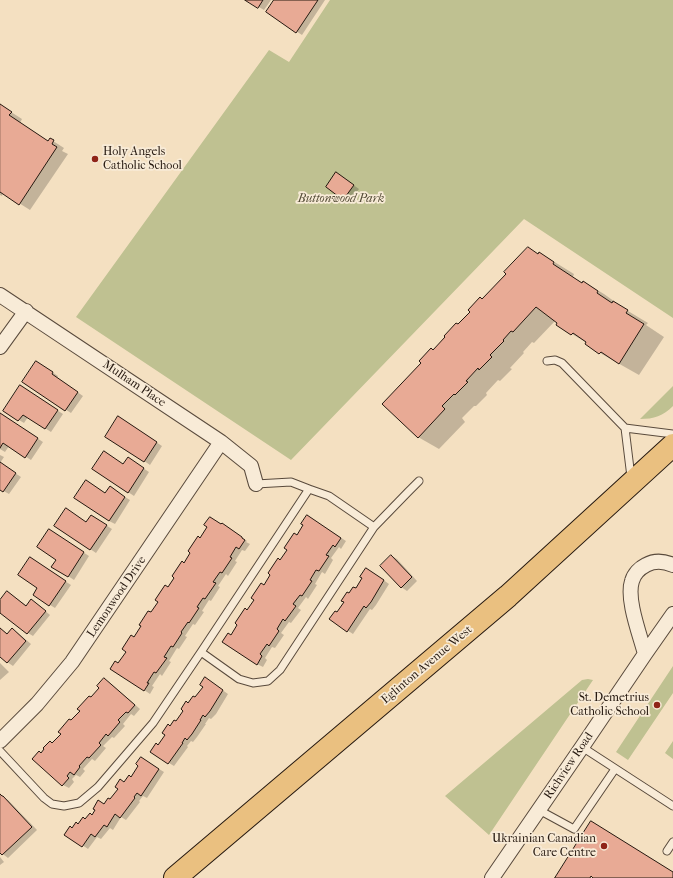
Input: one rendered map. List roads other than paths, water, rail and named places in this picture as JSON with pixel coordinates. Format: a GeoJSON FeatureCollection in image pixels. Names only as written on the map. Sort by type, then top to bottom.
{"type":"FeatureCollection","features":[{"type":"Feature","properties":{"kind":"main road","name":"Eglinton Avenue West"},"geometry":{"type":"LineString","coordinates":[[175,878],[508,596],[673,445]]}},
{"type":"Feature","properties":{"kind":"street","name":"Mulham Place"},"geometry":{"type":"LineString","coordinates":[[0,295],[221,442],[251,466],[256,484]]}},
{"type":"Feature","properties":{"kind":"street"},"geometry":{"type":"LineString","coordinates":[[0,347],[26,312]]}},
{"type":"Feature","properties":{"kind":"street","name":"Lemonwood Drive"},"geometry":{"type":"LineString","coordinates":[[0,741],[37,704],[72,662],[221,442]]}},
{"type":"Feature","properties":{"kind":"street"},"geometry":{"type":"LineString","coordinates":[[645,654],[633,611],[630,593],[631,582],[636,573],[643,566],[658,562],[673,565]]}},
{"type":"Feature","properties":{"kind":"street","name":"Richview Road"},"geometry":{"type":"LineString","coordinates":[[492,878],[645,654],[671,620]]}},
{"type":"Feature","properties":{"kind":"lane"},"geometry":{"type":"LineString","coordinates":[[548,361],[555,360],[562,363],[625,428],[632,483]]}},
{"type":"Feature","properties":{"kind":"lane"},"geometry":{"type":"LineString","coordinates":[[625,428],[673,434]]}},
{"type":"Feature","properties":{"kind":"lane"},"geometry":{"type":"LineString","coordinates":[[201,652],[239,678],[253,684],[268,680],[280,670],[374,527],[419,481]]}},
{"type":"Feature","properties":{"kind":"lane"},"geometry":{"type":"LineString","coordinates":[[256,484],[291,482],[329,496],[374,527]]}},
{"type":"Feature","properties":{"kind":"lane"},"geometry":{"type":"LineString","coordinates":[[0,751],[44,798],[52,804],[64,806],[80,803],[98,787],[153,723],[309,489]]}},
{"type":"Feature","properties":{"kind":"lane"},"geometry":{"type":"LineString","coordinates":[[582,747],[673,806]]}},
{"type":"Feature","properties":{"kind":"lane"},"geometry":{"type":"LineString","coordinates":[[539,810],[574,829],[615,769]]}},
{"type":"Feature","properties":{"kind":"lane"},"geometry":{"type":"LineString","coordinates":[[668,851],[673,842]]}},
{"type":"Feature","properties":{"kind":"place","name":"Holy Angels Catholic School"},"geometry":{"type":"Point","coordinates":[95,159]}},
{"type":"Feature","properties":{"kind":"place","name":"St. Demetrius Catholic School"},"geometry":{"type":"Point","coordinates":[657,705]}},
{"type":"Feature","properties":{"kind":"place","name":"Ukrainian Canadian Care Centre"},"geometry":{"type":"Point","coordinates":[604,846]}},
{"type":"Feature","properties":{"kind":"park label","name":"Buttonwood Park"},"geometry":{"type":"Point","coordinates":[341,199]}}]}
